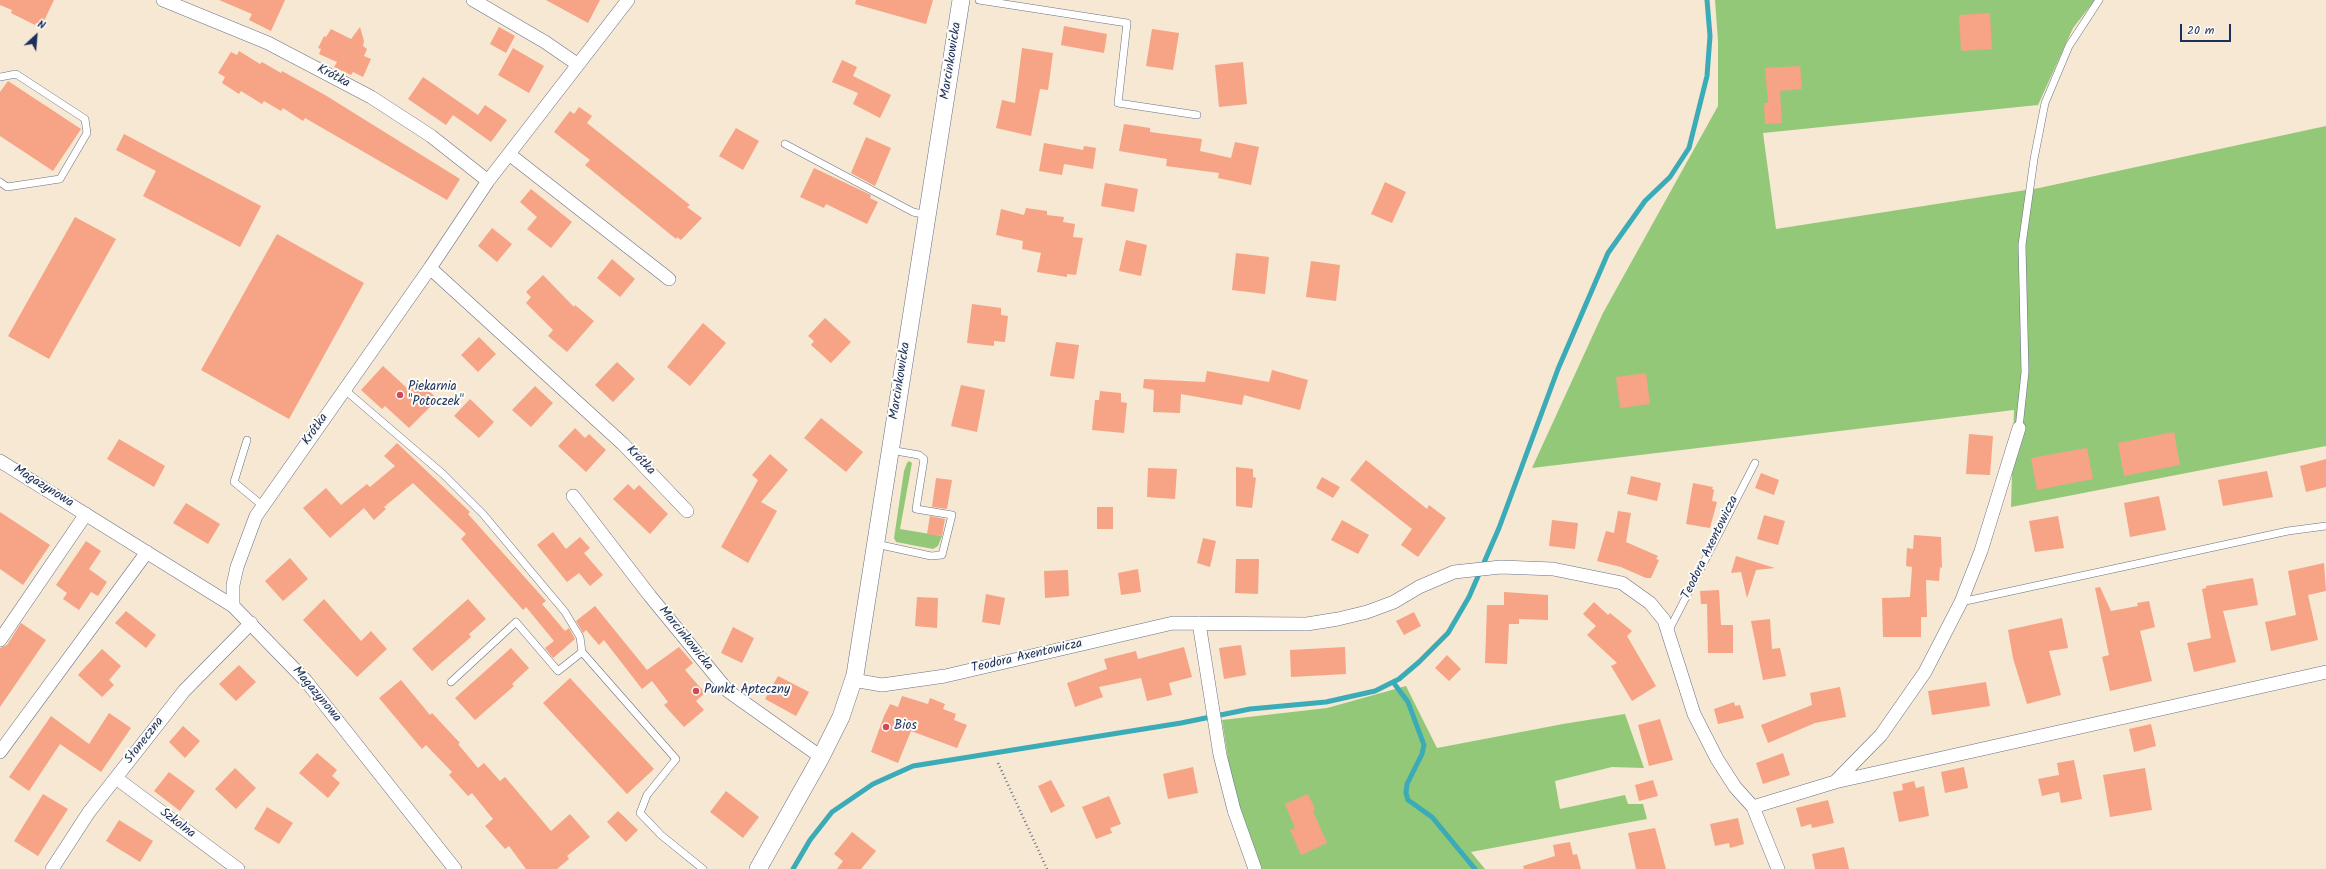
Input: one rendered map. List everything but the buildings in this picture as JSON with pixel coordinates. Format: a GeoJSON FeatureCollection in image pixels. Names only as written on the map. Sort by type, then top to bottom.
{"type":"FeatureCollection","features":[{"type":"Feature","properties":{"kind":"street","name":"Krótka"},"geometry":{"type":"LineString","coordinates":[[163,0],[268,43],[371,97],[431,136],[488,182]]}},
{"type":"Feature","properties":{"kind":"street"},"geometry":{"type":"LineString","coordinates":[[473,0],[545,42],[577,64]]}},
{"type":"Feature","properties":{"kind":"street","name":"Krótka"},"geometry":{"type":"LineString","coordinates":[[233,606],[233,585],[237,567],[256,516],[430,268],[488,182],[577,64],[628,0]]}},
{"type":"Feature","properties":{"kind":"street","name":"Marcinkowicka"},"geometry":{"type":"LineString","coordinates":[[758,869],[821,757],[841,717],[853,680],[961,0]]}},
{"type":"Feature","properties":{"kind":"street"},"geometry":{"type":"LineString","coordinates":[[509,154],[669,279]]}},
{"type":"Feature","properties":{"kind":"street","name":"Krótka"},"geometry":{"type":"LineString","coordinates":[[430,268],[623,444],[687,511]]}},
{"type":"Feature","properties":{"kind":"street"},"geometry":{"type":"LineString","coordinates":[[1835,782],[1881,735],[1925,672],[1961,602],[1981,552],[2019,428]]}},
{"type":"Feature","properties":{"kind":"street","name":"Magazynowa"},"geometry":{"type":"LineString","coordinates":[[0,461],[233,606],[306,681],[455,869]]}},
{"type":"Feature","properties":{"kind":"street","name":"Marcinkowicka"},"geometry":{"type":"LineString","coordinates":[[573,496],[650,596],[728,691],[821,757]]}},
{"type":"Feature","properties":{"kind":"street","name":"Magazynowa"},"geometry":{"type":"LineString","coordinates":[[0,640],[86,514]]}},
{"type":"Feature","properties":{"kind":"street"},"geometry":{"type":"LineString","coordinates":[[0,752],[148,552]]}},
{"type":"Feature","properties":{"kind":"street","name":"Teodora Axentowicza"},"geometry":{"type":"LineString","coordinates":[[853,680],[882,685],[903,683],[959,673],[1173,622],[1307,624],[1338,619],[1367,612],[1394,602],[1419,587],[1454,572],[1495,568],[1553,569],[1622,583],[1650,602],[1664,620],[1694,714],[1717,760],[1735,787],[1753,807],[1778,869]]}},
{"type":"Feature","properties":{"kind":"street","name":"Słoneczna"},"geometry":{"type":"LineString","coordinates":[[52,869],[88,812],[184,691],[251,623]]}},
{"type":"Feature","properties":{"kind":"street"},"geometry":{"type":"LineString","coordinates":[[1199,623],[1220,755],[1234,810],[1256,869]]}},
{"type":"Feature","properties":{"kind":"street"},"geometry":{"type":"LineString","coordinates":[[1753,807],[1835,782],[2326,672]]}},
{"type":"Feature","properties":{"kind":"street","name":"Szkolna"},"geometry":{"type":"LineString","coordinates":[[116,778],[238,869]]}},
{"type":"Feature","properties":{"kind":"lane"},"geometry":{"type":"LineString","coordinates":[[979,0],[1127,23],[1118,103],[1197,115]]}},
{"type":"Feature","properties":{"kind":"lane"},"geometry":{"type":"LineString","coordinates":[[2019,428],[2025,372],[2022,245],[2036,152],[2048,96],[2069,46],[2099,0]]}},
{"type":"Feature","properties":{"kind":"lane"},"geometry":{"type":"LineString","coordinates":[[0,77],[16,74],[72,110],[84,119],[87,133],[60,179],[7,187],[0,182]]}},
{"type":"Feature","properties":{"kind":"lane"},"geometry":{"type":"LineString","coordinates":[[784,144],[913,212],[927,215]]}},
{"type":"Feature","properties":{"kind":"lane"},"geometry":{"type":"LineString","coordinates":[[345,390],[443,474],[483,514],[565,612],[580,637],[582,652],[676,759],[647,795],[640,813],[661,835],[704,869]]}},
{"type":"Feature","properties":{"kind":"lane"},"geometry":{"type":"LineString","coordinates":[[247,440],[234,482],[263,506]]}},
{"type":"Feature","properties":{"kind":"lane"},"geometry":{"type":"LineString","coordinates":[[875,544],[931,556],[942,555],[952,515],[916,509],[924,459],[918,455],[890,450]]}},
{"type":"Feature","properties":{"kind":"lane","name":"Teodora Axentowicza"},"geometry":{"type":"LineString","coordinates":[[1668,633],[1755,463]]}},
{"type":"Feature","properties":{"kind":"lane"},"geometry":{"type":"LineString","coordinates":[[1961,602],[2288,531],[2326,526]]}},
{"type":"Feature","properties":{"kind":"lane"},"geometry":{"type":"LineString","coordinates":[[451,682],[516,622],[558,671],[582,652]]}},
{"type":"Feature","properties":{"kind":"path"},"geometry":{"type":"LineString","coordinates":[[998,762],[1047,869]]}},
{"type":"Feature","properties":{"kind":"green space"},"geometry":{"type":"Polygon","coordinates":[[[1715,0],[2095,0],[2073,28],[2038,105],[1763,133],[1776,229],[2039,188],[2326,126],[2326,446],[2011,507],[2014,410],[1532,468],[1603,313],[1718,106],[1718,41],[1715,0]]]}},
{"type":"Feature","properties":{"kind":"green space"},"geometry":{"type":"Polygon","coordinates":[[[909,461],[912,463],[900,529],[942,536],[938,546],[933,549],[896,542],[894,538],[904,471],[909,461]]]}},
{"type":"Feature","properties":{"kind":"green space"},"geometry":{"type":"Polygon","coordinates":[[[1406,686],[1437,748],[1625,714],[1644,768],[1612,767],[1555,781],[1560,809],[1625,795],[1628,804],[1643,804],[1647,819],[1471,852],[1485,869],[1259,869],[1233,791],[1222,720],[1327,708],[1406,686]]]}},
{"type":"Feature","properties":{"kind":"waterway"},"geometry":{"type":"LineString","coordinates":[[793,869],[810,840],[832,812],[873,784],[913,766],[1181,723],[1250,709],[1326,702],[1375,691],[1399,679],[1419,662],[1448,633],[1469,597],[1499,528],[1558,369],[1608,253],[1645,201],[1670,177],[1689,148],[1707,76],[1710,36],[1707,0]]}},
{"type":"Feature","properties":{"kind":"waterway"},"geometry":{"type":"LineString","coordinates":[[1393,682],[1408,702],[1424,745],[1422,754],[1407,784],[1406,793],[1408,800],[1432,817],[1475,869]]}},
{"type":"Feature","properties":{"kind":"place","name":"Piekarnia \"Potoczek\""},"geometry":{"type":"Point","coordinates":[400,395]}},
{"type":"Feature","properties":{"kind":"place","name":"Punkt Apteczny"},"geometry":{"type":"Point","coordinates":[696,691]}},
{"type":"Feature","properties":{"kind":"place","name":"Bios"},"geometry":{"type":"Point","coordinates":[886,727]}}]}
